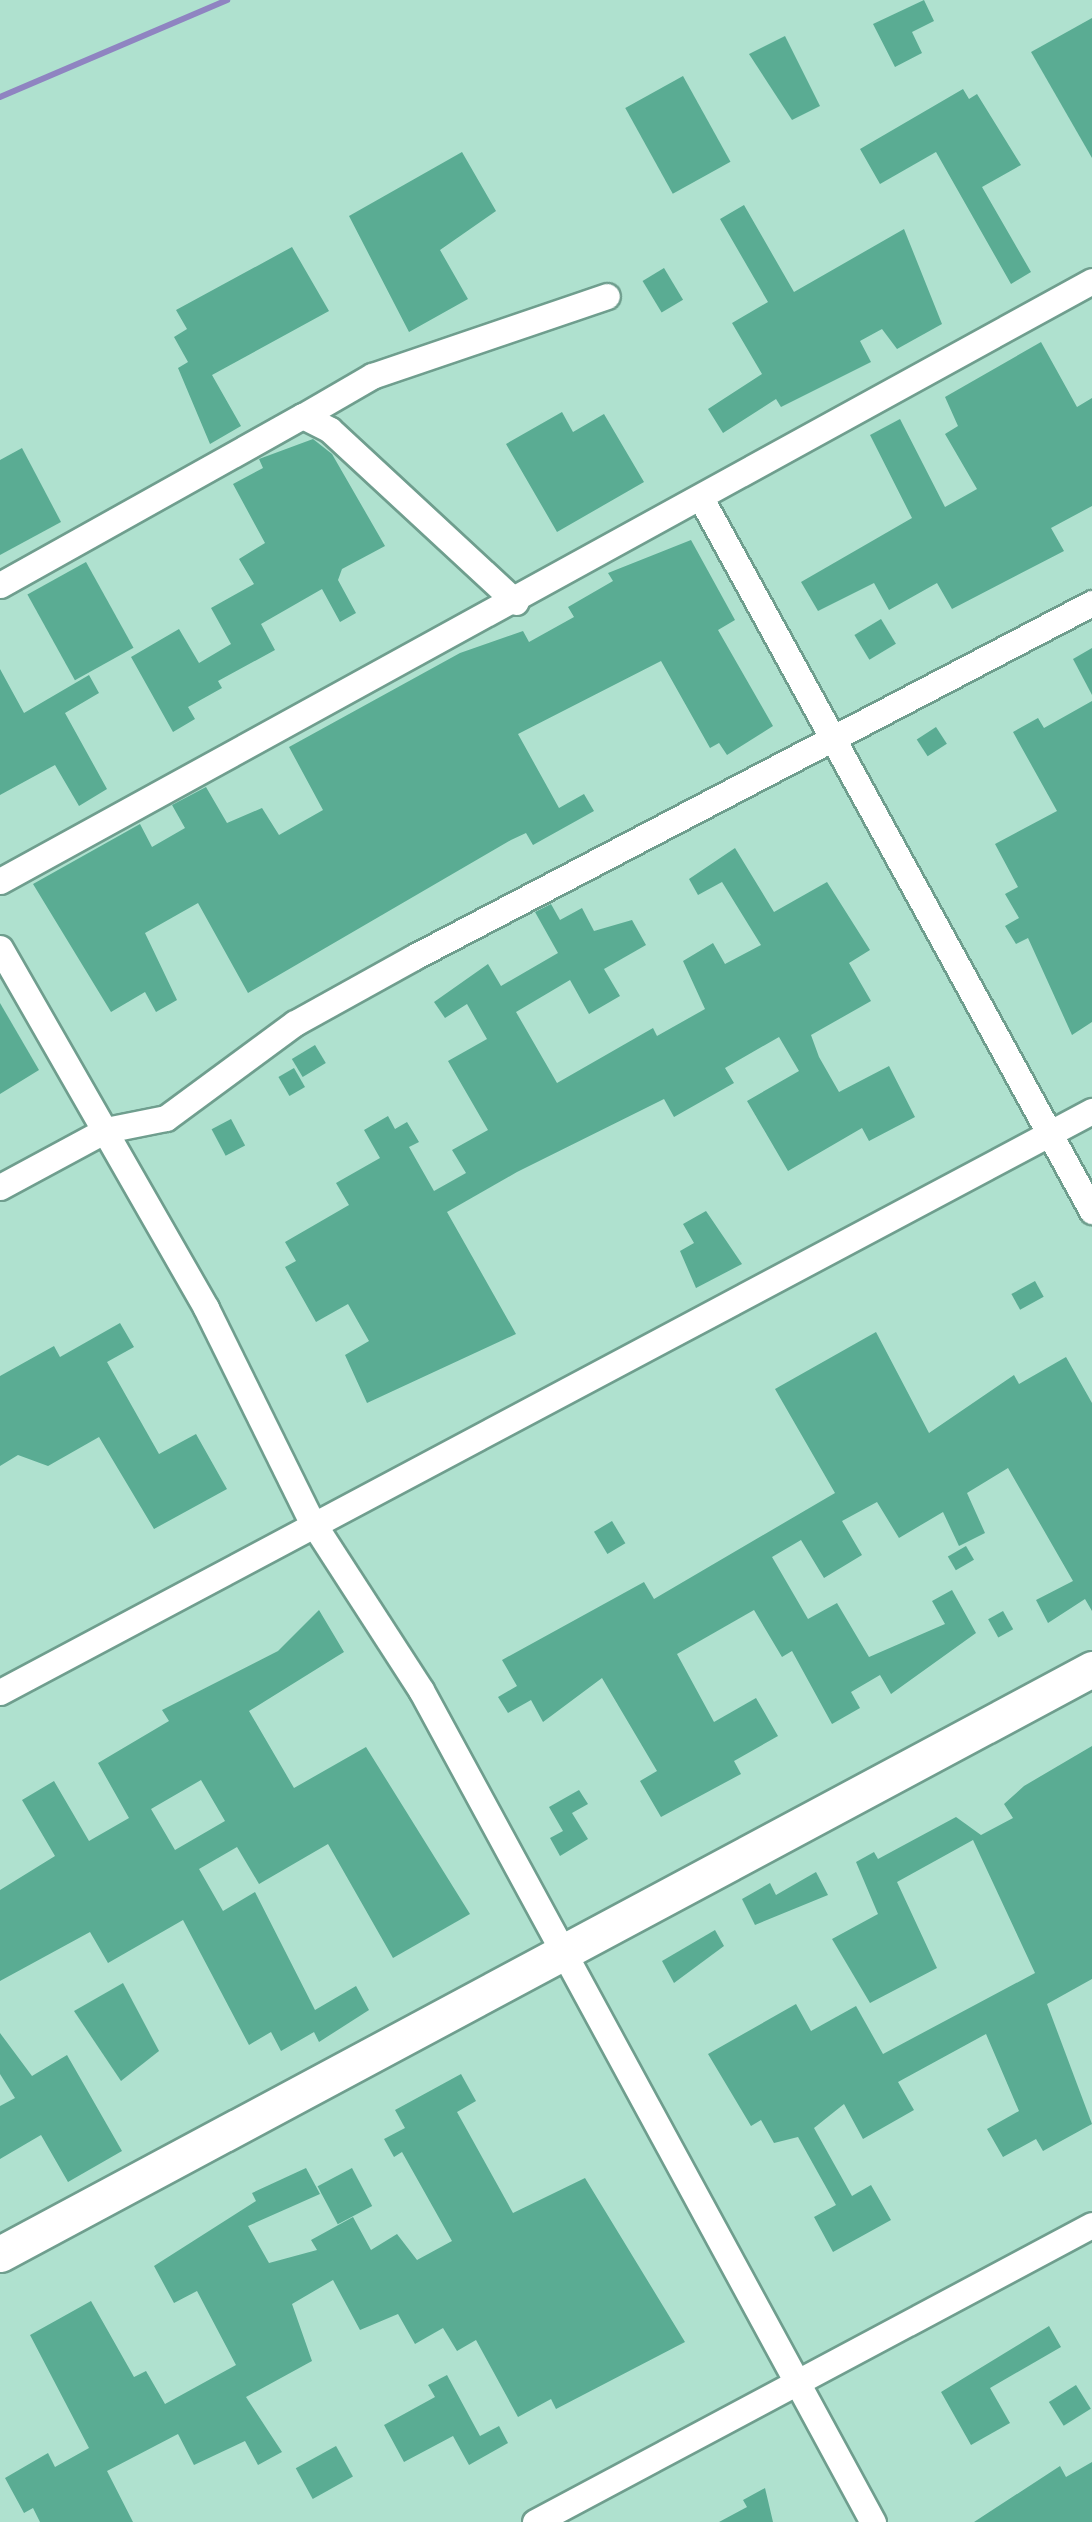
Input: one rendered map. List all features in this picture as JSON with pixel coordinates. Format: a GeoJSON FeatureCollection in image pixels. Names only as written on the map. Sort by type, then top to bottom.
{"type":"FeatureCollection","features":[{"type":"Feature","properties":{"kind":"street"},"geometry":{"type":"LineString","coordinates":[[0,882],[703,502],[1092,281]]}},
{"type":"Feature","properties":{"kind":"street"},"geometry":{"type":"LineString","coordinates":[[0,585],[372,376],[607,296]]}},
{"type":"Feature","properties":{"kind":"street"},"geometry":{"type":"LineString","coordinates":[[302,416],[330,430],[516,602]]}},
{"type":"Feature","properties":{"kind":"street"},"geometry":{"type":"LineString","coordinates":[[703,502],[827,740],[1052,1133],[1092,1211]]}},
{"type":"Feature","properties":{"kind":"street"},"geometry":{"type":"LineString","coordinates":[[0,1187],[106,1130],[166,1118],[296,1023],[613,846],[1092,603]]}},
{"type":"Feature","properties":{"kind":"street"},"geometry":{"type":"LineString","coordinates":[[0,948],[106,1130],[311,1520],[420,1690],[873,2522]]}},
{"type":"Feature","properties":{"kind":"street"},"geometry":{"type":"LineString","coordinates":[[0,1692],[311,1520],[1092,1111]]}},
{"type":"Feature","properties":{"kind":"street"},"geometry":{"type":"LineString","coordinates":[[0,2254],[1092,1669]]}},
{"type":"Feature","properties":{"kind":"street"},"geometry":{"type":"LineString","coordinates":[[535,2522],[1092,2225]]}},
{"type":"Feature","properties":{"kind":"building"},"geometry":{"type":"Polygon","coordinates":[[[924,0],[934,21],[912,32],[922,53],[895,67],[873,24],[924,0]]]}},
{"type":"Feature","properties":{"kind":"building"},"geometry":{"type":"Polygon","coordinates":[[[1092,18],[1092,158],[1031,52],[1092,18]]]}},
{"type":"Feature","properties":{"kind":"building"},"geometry":{"type":"Polygon","coordinates":[[[785,36],[820,106],[792,120],[749,54],[785,36]]]}},
{"type":"Feature","properties":{"kind":"building"},"geometry":{"type":"Polygon","coordinates":[[[683,76],[731,162],[673,194],[625,108],[683,76]]]}},
{"type":"Feature","properties":{"kind":"building"},"geometry":{"type":"Polygon","coordinates":[[[963,89],[969,99],[977,94],[1021,165],[982,187],[1031,272],[1011,284],[936,152],[880,184],[860,149],[963,89]]]}},
{"type":"Feature","properties":{"kind":"building"},"geometry":{"type":"Polygon","coordinates":[[[462,152],[496,211],[440,250],[468,299],[409,332],[349,216],[462,152]]]}},
{"type":"Feature","properties":{"kind":"building"},"geometry":{"type":"Polygon","coordinates":[[[744,205],[794,292],[904,229],[942,324],[897,349],[882,329],[860,341],[871,362],[781,407],[776,399],[723,433],[708,409],[762,374],[732,323],[768,302],[720,219],[744,205]]]}},
{"type":"Feature","properties":{"kind":"building"},"geometry":{"type":"Polygon","coordinates":[[[292,247],[329,311],[212,375],[241,426],[210,444],[178,368],[188,362],[174,337],[187,329],[176,310],[292,247]]]}},
{"type":"Feature","properties":{"kind":"building"},"geometry":{"type":"Polygon","coordinates":[[[664,268],[683,300],[662,313],[643,281],[664,268]]]}},
{"type":"Feature","properties":{"kind":"building"},"geometry":{"type":"Polygon","coordinates":[[[1041,342],[1077,407],[1092,398],[1092,506],[1051,528],[1064,551],[952,609],[937,583],[889,610],[874,583],[818,611],[801,582],[912,518],[870,435],[900,419],[945,507],[977,489],[945,434],[958,426],[945,397],[1041,342]]]}},
{"type":"Feature","properties":{"kind":"building"},"geometry":{"type":"Polygon","coordinates":[[[562,412],[573,432],[604,414],[644,482],[557,532],[506,444],[562,412]]]}},
{"type":"Feature","properties":{"kind":"building"},"geometry":{"type":"Polygon","coordinates":[[[313,439],[332,454],[385,546],[342,569],[338,580],[356,613],[340,622],[322,589],[261,624],[275,650],[218,681],[222,688],[188,707],[195,719],[173,732],[131,657],[179,629],[199,663],[231,644],[211,608],[254,584],[239,559],[265,543],[233,484],[263,468],[259,459],[313,439]]]}},
{"type":"Feature","properties":{"kind":"building"},"geometry":{"type":"Polygon","coordinates":[[[22,448],[61,522],[0,555],[0,460],[22,448]]]}},
{"type":"Feature","properties":{"kind":"building"},"geometry":{"type":"Polygon","coordinates":[[[691,540],[735,620],[718,630],[773,726],[727,755],[719,743],[710,748],[661,661],[518,734],[559,808],[584,794],[594,811],[533,845],[526,833],[511,840],[248,993],[198,903],[145,933],[177,1000],[156,1012],[145,992],[111,1012],[33,884],[140,824],[152,847],[185,828],[172,805],[206,787],[227,823],[262,808],[279,835],[323,810],[289,747],[460,653],[523,631],[529,642],[574,617],[568,607],[613,581],[608,573],[691,540]]]}},
{"type":"Feature","properties":{"kind":"building"},"geometry":{"type":"Polygon","coordinates":[[[86,562],[134,648],[75,680],[27,594],[86,562]]]}},
{"type":"Feature","properties":{"kind":"building"},"geometry":{"type":"Polygon","coordinates":[[[881,619],[896,644],[869,660],[854,635],[881,619]]]}},
{"type":"Feature","properties":{"kind":"building"},"geometry":{"type":"Polygon","coordinates":[[[1092,648],[1092,695],[1073,659],[1092,648]]]}},
{"type":"Feature","properties":{"kind":"building"},"geometry":{"type":"Polygon","coordinates":[[[0,669],[24,713],[89,675],[99,693],[65,713],[107,789],[79,806],[55,765],[0,795],[0,669]]]}},
{"type":"Feature","properties":{"kind":"building"},"geometry":{"type":"Polygon","coordinates":[[[1092,701],[1092,1022],[1072,1035],[1028,938],[1016,944],[1005,926],[1019,918],[1005,894],[1018,887],[995,844],[1057,811],[1013,732],[1038,718],[1044,728],[1092,701]]]}},
{"type":"Feature","properties":{"kind":"building"},"geometry":{"type":"Polygon","coordinates":[[[936,727],[947,744],[928,756],[917,740],[936,727]]]}},
{"type":"Feature","properties":{"kind":"building"},"geometry":{"type":"Polygon","coordinates":[[[735,848],[774,912],[827,882],[870,950],[849,963],[871,1001],[811,1035],[819,1057],[839,1092],[889,1066],[915,1117],[869,1141],[862,1128],[788,1171],[747,1101],[799,1071],[779,1037],[725,1068],[734,1083],[674,1117],[664,1099],[517,1172],[447,1212],[516,1334],[367,1403],[345,1355],[369,1341],[348,1304],[316,1322],[285,1267],[296,1261],[285,1242],[349,1205],[336,1183],[380,1158],[364,1130],[388,1116],[395,1129],[407,1122],[419,1142],[409,1147],[434,1191],[466,1173],[452,1150],[488,1130],[448,1061],[487,1039],[467,1004],[445,1018],[434,1002],[488,964],[501,986],[558,953],[535,912],[551,904],[560,920],[582,908],[594,931],[632,920],[646,945],[604,969],[620,996],[589,1014],[570,980],[516,1012],[557,1083],[653,1028],[657,1036],[705,1009],[683,961],[713,943],[725,964],[761,945],[722,882],[698,895],[689,879],[735,848]]]}},
{"type":"Feature","properties":{"kind":"building"},"geometry":{"type":"Polygon","coordinates":[[[0,1003],[39,1070],[0,1094],[0,1003]]]}},
{"type":"Feature","properties":{"kind":"building"},"geometry":{"type":"Polygon","coordinates":[[[315,1045],[326,1063],[303,1077],[292,1059],[315,1045]]]}},
{"type":"Feature","properties":{"kind":"building"},"geometry":{"type":"Polygon","coordinates":[[[294,1068],[305,1087],[289,1096],[278,1077],[294,1068]]]}},
{"type":"Feature","properties":{"kind":"building"},"geometry":{"type":"Polygon","coordinates":[[[231,1119],[245,1145],[226,1156],[212,1129],[231,1119]]]}},
{"type":"Feature","properties":{"kind":"building"},"geometry":{"type":"Polygon","coordinates":[[[706,1211],[742,1264],[696,1288],[680,1251],[694,1243],[683,1224],[706,1211]]]}},
{"type":"Feature","properties":{"kind":"building"},"geometry":{"type":"Polygon","coordinates":[[[1035,1281],[1044,1297],[1020,1310],[1011,1294],[1035,1281]]]}},
{"type":"Feature","properties":{"kind":"building"},"geometry":{"type":"Polygon","coordinates":[[[120,1323],[134,1347],[107,1362],[159,1454],[196,1434],[227,1489],[154,1529],[99,1437],[48,1466],[18,1455],[0,1466],[0,1376],[54,1346],[60,1357],[120,1323]]]}},
{"type":"Feature","properties":{"kind":"building"},"geometry":{"type":"Polygon","coordinates":[[[876,1332],[929,1433],[1014,1375],[1019,1384],[1066,1357],[1092,1403],[1092,1611],[1085,1599],[1048,1623],[1036,1600],[1073,1581],[1008,1468],[967,1493],[985,1533],[959,1546],[943,1512],[899,1538],[877,1502],[842,1521],[862,1555],[824,1578],[801,1540],[772,1557],[808,1619],[837,1603],[869,1657],[945,1624],[932,1601],[952,1590],[976,1633],[891,1694],[880,1675],[851,1692],[860,1708],[832,1724],[792,1651],[782,1657],[754,1610],[677,1654],[714,1722],[756,1698],[778,1736],[734,1761],[741,1774],[661,1817],[640,1781],[657,1771],[602,1678],[543,1722],[531,1700],[508,1713],[498,1697],[517,1686],[502,1660],[644,1582],[654,1599],[835,1493],[775,1389],[876,1332]]]}},
{"type":"Feature","properties":{"kind":"building"},"geometry":{"type":"Polygon","coordinates":[[[612,1521],[625,1543],[607,1554],[594,1532],[612,1521]]]}},
{"type":"Feature","properties":{"kind":"building"},"geometry":{"type":"Polygon","coordinates":[[[966,1546],[974,1560],[956,1570],[948,1556],[966,1546]]]}},
{"type":"Feature","properties":{"kind":"building"},"geometry":{"type":"Polygon","coordinates":[[[319,1610],[344,1652],[249,1711],[294,1788],[366,1747],[470,1914],[393,1958],[328,1844],[259,1884],[237,1847],[199,1869],[223,1911],[255,1892],[315,2010],[356,1986],[369,2010],[319,2042],[314,2032],[281,2051],[271,2032],[249,2045],[183,1920],[108,1963],[90,1932],[0,1981],[0,1890],[55,1856],[22,1800],[54,1781],[89,1841],[129,1818],[98,1763],[169,1721],[162,1710],[278,1651],[319,1610]],[[201,1780],[151,1809],[175,1850],[225,1821],[201,1780]]]}},
{"type":"Feature","properties":{"kind":"building"},"geometry":{"type":"Polygon","coordinates":[[[1003,1611],[1013,1629],[998,1638],[988,1619],[1003,1611]]]}},
{"type":"Feature","properties":{"kind":"building"},"geometry":{"type":"Polygon","coordinates":[[[1092,1746],[1092,1979],[1047,2004],[1092,2124],[1043,2151],[1036,2139],[1003,2157],[987,2129],[1019,2111],[986,2034],[898,2082],[914,2110],[863,2139],[844,2104],[814,2128],[852,2196],[871,2185],[891,2220],[833,2252],[814,2217],[836,2205],[798,2137],[774,2143],[761,2120],[751,2126],[708,2054],[796,2004],[811,2031],[856,2006],[883,2054],[1035,1973],[973,1840],[897,1882],[937,1968],[870,2003],[832,1939],[878,1914],[856,1862],[874,1852],[878,1859],[956,1817],[981,1835],[1013,1818],[1004,1804],[1024,1786],[1092,1746]]]}},
{"type":"Feature","properties":{"kind":"building"},"geometry":{"type":"Polygon","coordinates":[[[579,1790],[588,1804],[572,1813],[588,1839],[560,1856],[550,1838],[563,1831],[549,1807],[579,1790]]]}},
{"type":"Feature","properties":{"kind":"building"},"geometry":{"type":"Polygon","coordinates":[[[816,1872],[828,1895],[755,1925],[742,1899],[770,1883],[776,1895],[816,1872]]]}},
{"type":"Feature","properties":{"kind":"building"},"geometry":{"type":"Polygon","coordinates":[[[715,1930],[724,1946],[674,1983],[662,1961],[715,1930]]]}},
{"type":"Feature","properties":{"kind":"building"},"geometry":{"type":"Polygon","coordinates":[[[123,1983],[159,2051],[121,2081],[74,2011],[123,1983]]]}},
{"type":"Feature","properties":{"kind":"building"},"geometry":{"type":"Polygon","coordinates":[[[0,2033],[32,2076],[67,2055],[122,2151],[68,2182],[41,2135],[0,2159],[0,2106],[15,2098],[0,2074],[0,2033]]]}},
{"type":"Feature","properties":{"kind":"building"},"geometry":{"type":"Polygon","coordinates":[[[461,2074],[476,2101],[457,2112],[513,2213],[585,2178],[685,2342],[556,2409],[551,2399],[518,2417],[476,2340],[457,2351],[443,2328],[415,2344],[398,2314],[360,2330],[333,2280],[292,2304],[312,2361],[246,2397],[282,2452],[258,2465],[245,2441],[194,2465],[178,2434],[107,2471],[133,2522],[40,2522],[33,2508],[24,2513],[5,2478],[48,2453],[55,2467],[89,2448],[30,2335],[91,2301],[134,2377],[146,2371],[165,2404],[236,2365],[197,2291],[174,2303],[154,2266],[256,2201],[252,2193],[306,2168],[320,2194],[248,2226],[269,2263],[317,2250],[311,2240],[353,2217],[371,2250],[397,2234],[417,2260],[452,2241],[402,2152],[394,2157],[384,2139],[405,2128],[395,2110],[461,2074]]]}},
{"type":"Feature","properties":{"kind":"building"},"geometry":{"type":"Polygon","coordinates":[[[352,2168],[372,2206],[338,2224],[318,2186],[352,2168]]]}},
{"type":"Feature","properties":{"kind":"building"},"geometry":{"type":"Polygon","coordinates":[[[1049,2326],[1061,2347],[990,2388],[1010,2423],[971,2445],[941,2392],[1049,2326]]]}},
{"type":"Feature","properties":{"kind":"building"},"geometry":{"type":"Polygon","coordinates":[[[447,2375],[480,2436],[499,2426],[508,2443],[469,2465],[453,2436],[404,2462],[384,2425],[435,2397],[428,2385],[447,2375]]]}},
{"type":"Feature","properties":{"kind":"building"},"geometry":{"type":"Polygon","coordinates":[[[1076,2385],[1091,2409],[1064,2426],[1049,2402],[1076,2385]]]}},
{"type":"Feature","properties":{"kind":"building"},"geometry":{"type":"Polygon","coordinates":[[[336,2446],[353,2477],[313,2499],[296,2468],[336,2446]]]}},
{"type":"Feature","properties":{"kind":"building"},"geometry":{"type":"Polygon","coordinates":[[[1092,2462],[1092,2522],[974,2522],[1060,2466],[1066,2477],[1092,2462]]]}},
{"type":"Feature","properties":{"kind":"building"},"geometry":{"type":"Polygon","coordinates":[[[765,2488],[773,2522],[719,2522],[747,2507],[743,2500],[765,2488]]]}},
{"type":"Feature","properties":{"kind":"waterway"},"geometry":{"type":"LineString","coordinates":[[0,97],[227,0]]}}]}
